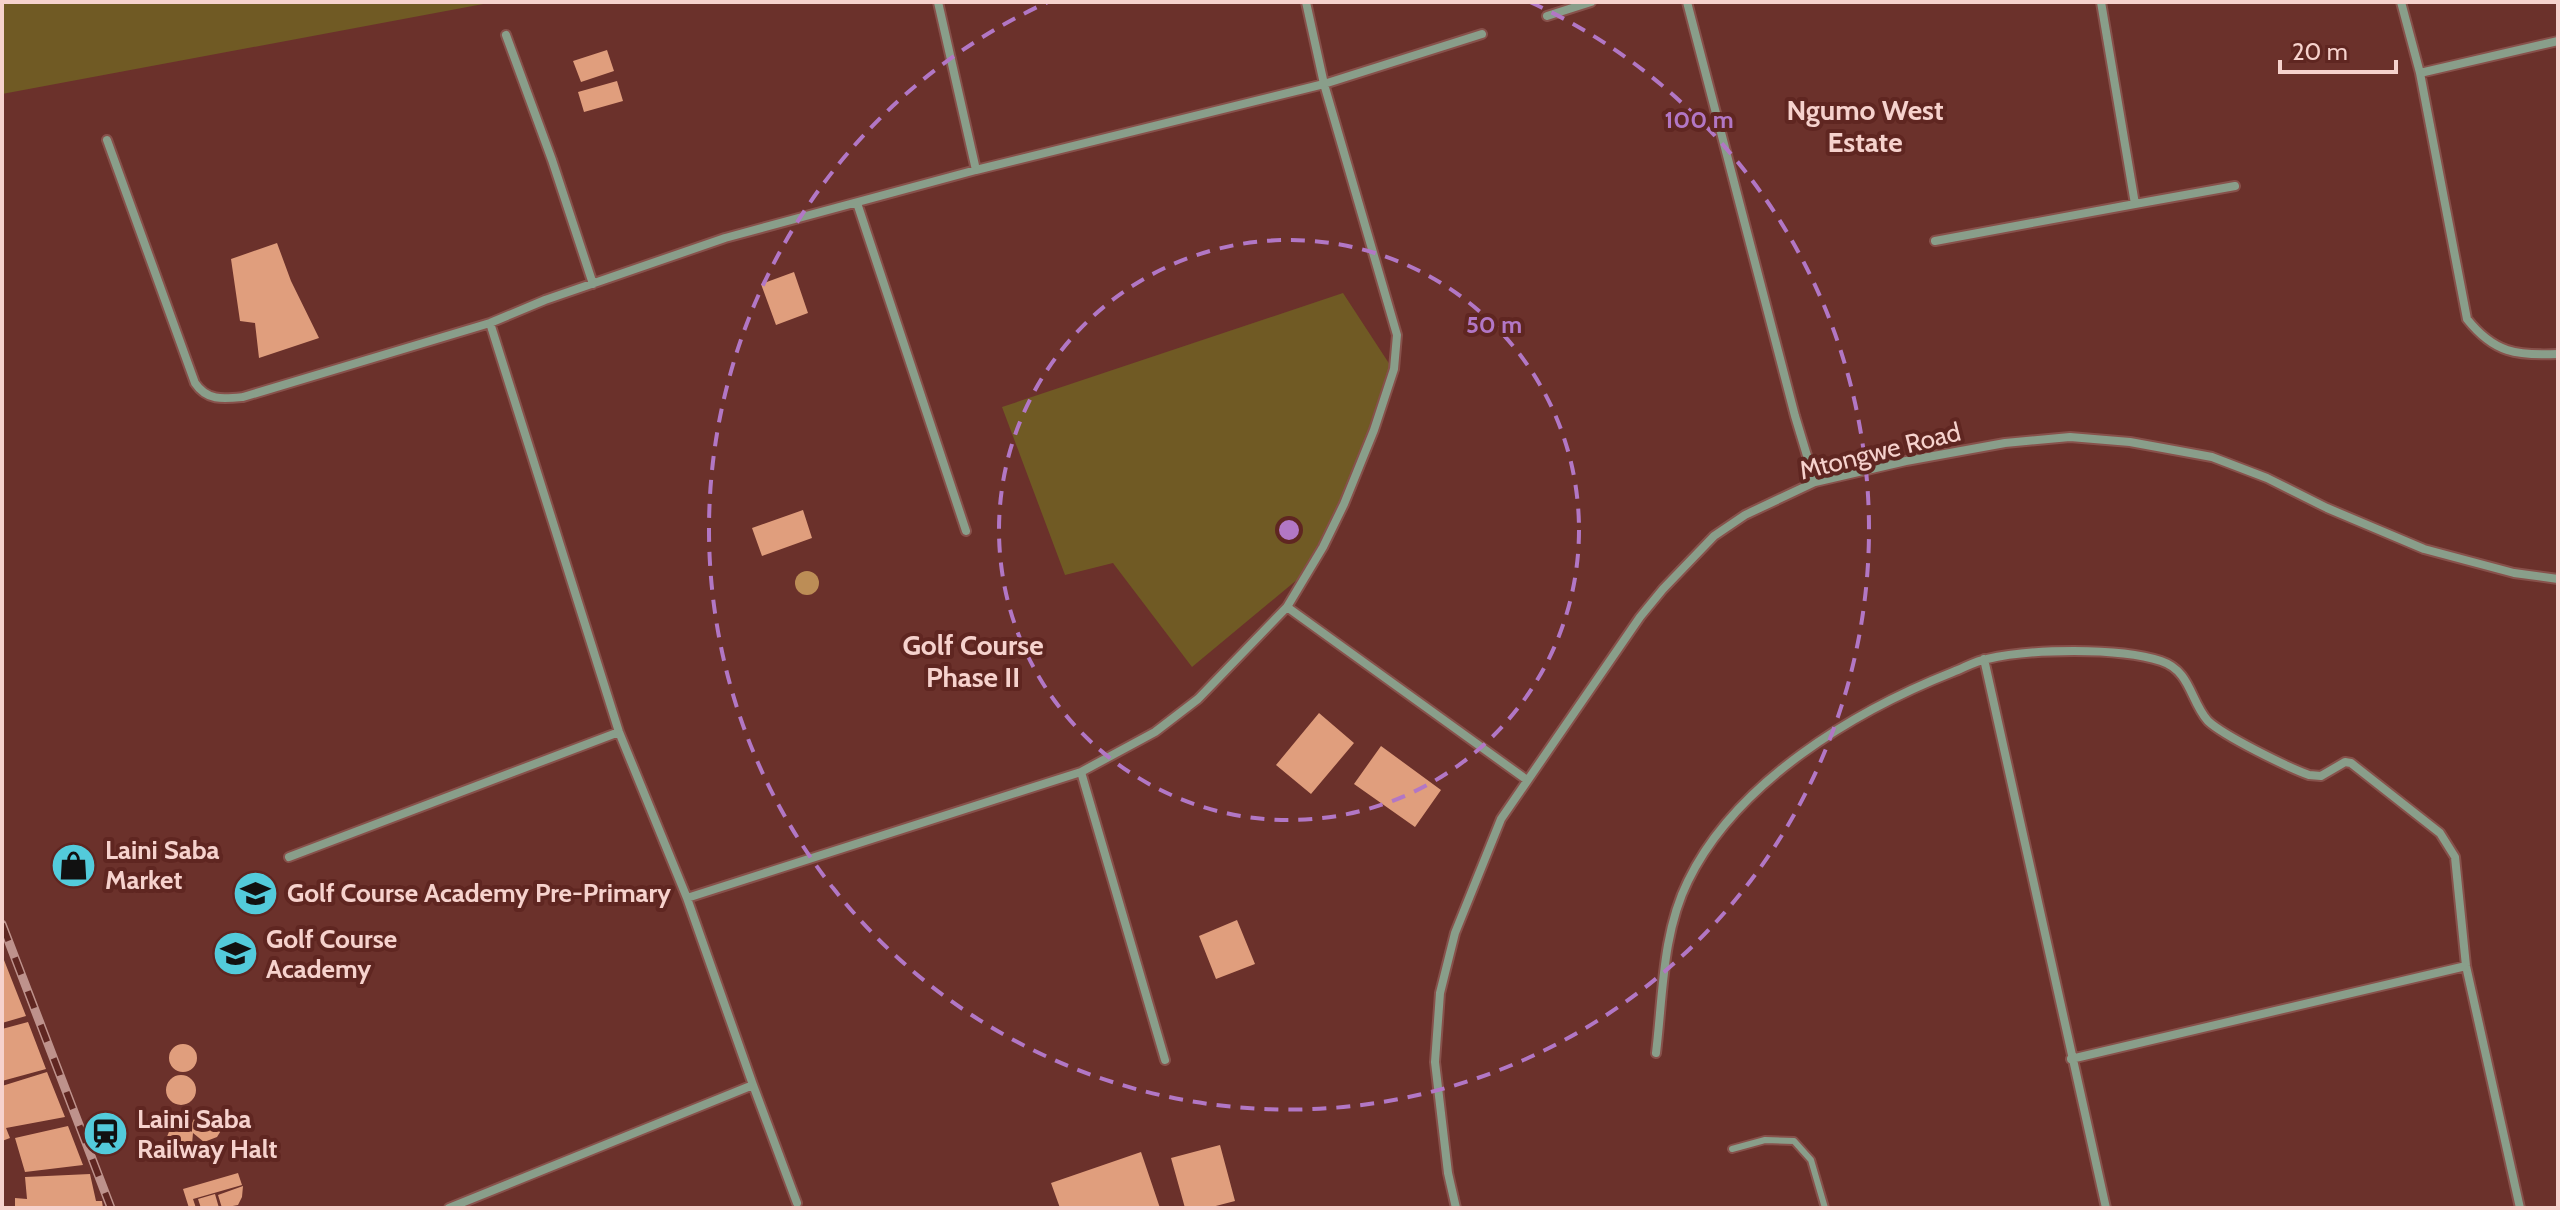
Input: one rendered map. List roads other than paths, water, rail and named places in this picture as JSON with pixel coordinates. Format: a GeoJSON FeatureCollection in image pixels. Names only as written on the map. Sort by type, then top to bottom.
{"type":"FeatureCollection","features":[{"type":"Feature","properties":{"kind":"street"},"geometry":{"type":"LineString","coordinates":[[938,2],[976,170]]}},
{"type":"Feature","properties":{"kind":"street"},"geometry":{"type":"LineString","coordinates":[[687,898],[1081,772],[1155,732],[1198,699],[1287,607],[1344,504],[1374,430],[1394,369],[1398,346],[1324,84],[1306,2]]}},
{"type":"Feature","properties":{"kind":"street"},"geometry":{"type":"LineString","coordinates":[[1547,16],[1591,2]]}},
{"type":"Feature","properties":{"kind":"street"},"geometry":{"type":"LineString","coordinates":[[1687,2],[1815,482]]}},
{"type":"Feature","properties":{"kind":"street"},"geometry":{"type":"LineString","coordinates":[[2101,2],[2135,204]]}},
{"type":"Feature","properties":{"kind":"street"},"geometry":{"type":"LineString","coordinates":[[2401,2],[2420,73],[2467,319],[2497,346],[2525,355],[2558,354]]}},
{"type":"Feature","properties":{"kind":"street"},"geometry":{"type":"LineString","coordinates":[[107,140],[195,383],[202,393],[212,398],[243,397],[490,323],[513,312],[725,238],[976,170],[1324,84],[1482,34]]}},
{"type":"Feature","properties":{"kind":"street"},"geometry":{"type":"LineString","coordinates":[[506,35],[593,284]]}},
{"type":"Feature","properties":{"kind":"street"},"geometry":{"type":"LineString","coordinates":[[2420,73],[2558,41]]}},
{"type":"Feature","properties":{"kind":"street"},"geometry":{"type":"LineString","coordinates":[[1935,241],[2235,186]]}},
{"type":"Feature","properties":{"kind":"street"},"geometry":{"type":"LineString","coordinates":[[857,203],[966,531]]}},
{"type":"Feature","properties":{"kind":"street"},"geometry":{"type":"LineString","coordinates":[[490,323],[619,732],[687,898],[797,1203]]}},
{"type":"Feature","properties":{"kind":"street","name":"Mtongwe Road"},"geometry":{"type":"LineString","coordinates":[[1456,1208],[1448,1173],[1435,1062],[1440,993],[1455,933],[1476,875],[1501,819],[1640,617],[1714,536],[1745,515],[1815,482],[2005,443],[2070,437],[2130,442],[2212,457],[2267,478],[2327,508],[2424,549],[2514,573],[2558,579]]}},
{"type":"Feature","properties":{"kind":"street"},"geometry":{"type":"LineString","coordinates":[[1287,607],[1527,780]]}},
{"type":"Feature","properties":{"kind":"street"},"geometry":{"type":"LineString","coordinates":[[1656,1053],[1671,925],[1688,881],[1717,834],[1746,799],[1810,749],[1865,712],[1928,681],[1984,659],[2028,651],[2106,653],[2160,660],[2179,671],[2202,714],[2216,728],[2309,775],[2321,776],[2345,762],[2351,763],[2440,833],[2455,857],[2466,966],[2520,1208]]}},
{"type":"Feature","properties":{"kind":"street"},"geometry":{"type":"LineString","coordinates":[[1984,659],[2106,1208]]}},
{"type":"Feature","properties":{"kind":"street"},"geometry":{"type":"LineString","coordinates":[[289,857],[619,732]]}},
{"type":"Feature","properties":{"kind":"street"},"geometry":{"type":"LineString","coordinates":[[1081,772],[1165,1060]]}},
{"type":"Feature","properties":{"kind":"street"},"geometry":{"type":"LineString","coordinates":[[2071,1059],[2466,966]]}},
{"type":"Feature","properties":{"kind":"street"},"geometry":{"type":"LineString","coordinates":[[449,1208],[753,1085]]}},
{"type":"Feature","properties":{"kind":"lane"},"geometry":{"type":"LineString","coordinates":[[1732,1149],[1765,1140],[1794,1141],[1811,1160],[1825,1208]]}},
{"type":"Feature","properties":{"kind":"railway"},"geometry":{"type":"LineString","coordinates":[[2,924],[111,1208]]}},
{"type":"Feature","properties":{"kind":"place","name":"Laini Saba Market"},"geometry":{"type":"Point","coordinates":[74,865]}},
{"type":"Feature","properties":{"kind":"place","name":"Golf Course Academy Pre-Primary"},"geometry":{"type":"Point","coordinates":[256,893]}},
{"type":"Feature","properties":{"kind":"place","name":"Golf Course Academy"},"geometry":{"type":"Point","coordinates":[235,954]}},
{"type":"Feature","properties":{"kind":"place","name":"Laini Saba Railway Halt"},"geometry":{"type":"Point","coordinates":[106,1134]}},
{"type":"Feature","properties":{"kind":"district","name":"Ngumo West Estate"},"geometry":{"type":"Point","coordinates":[1865,126]}},
{"type":"Feature","properties":{"kind":"district","name":"Golf Course Phase II"},"geometry":{"type":"Point","coordinates":[973,661]}}]}
